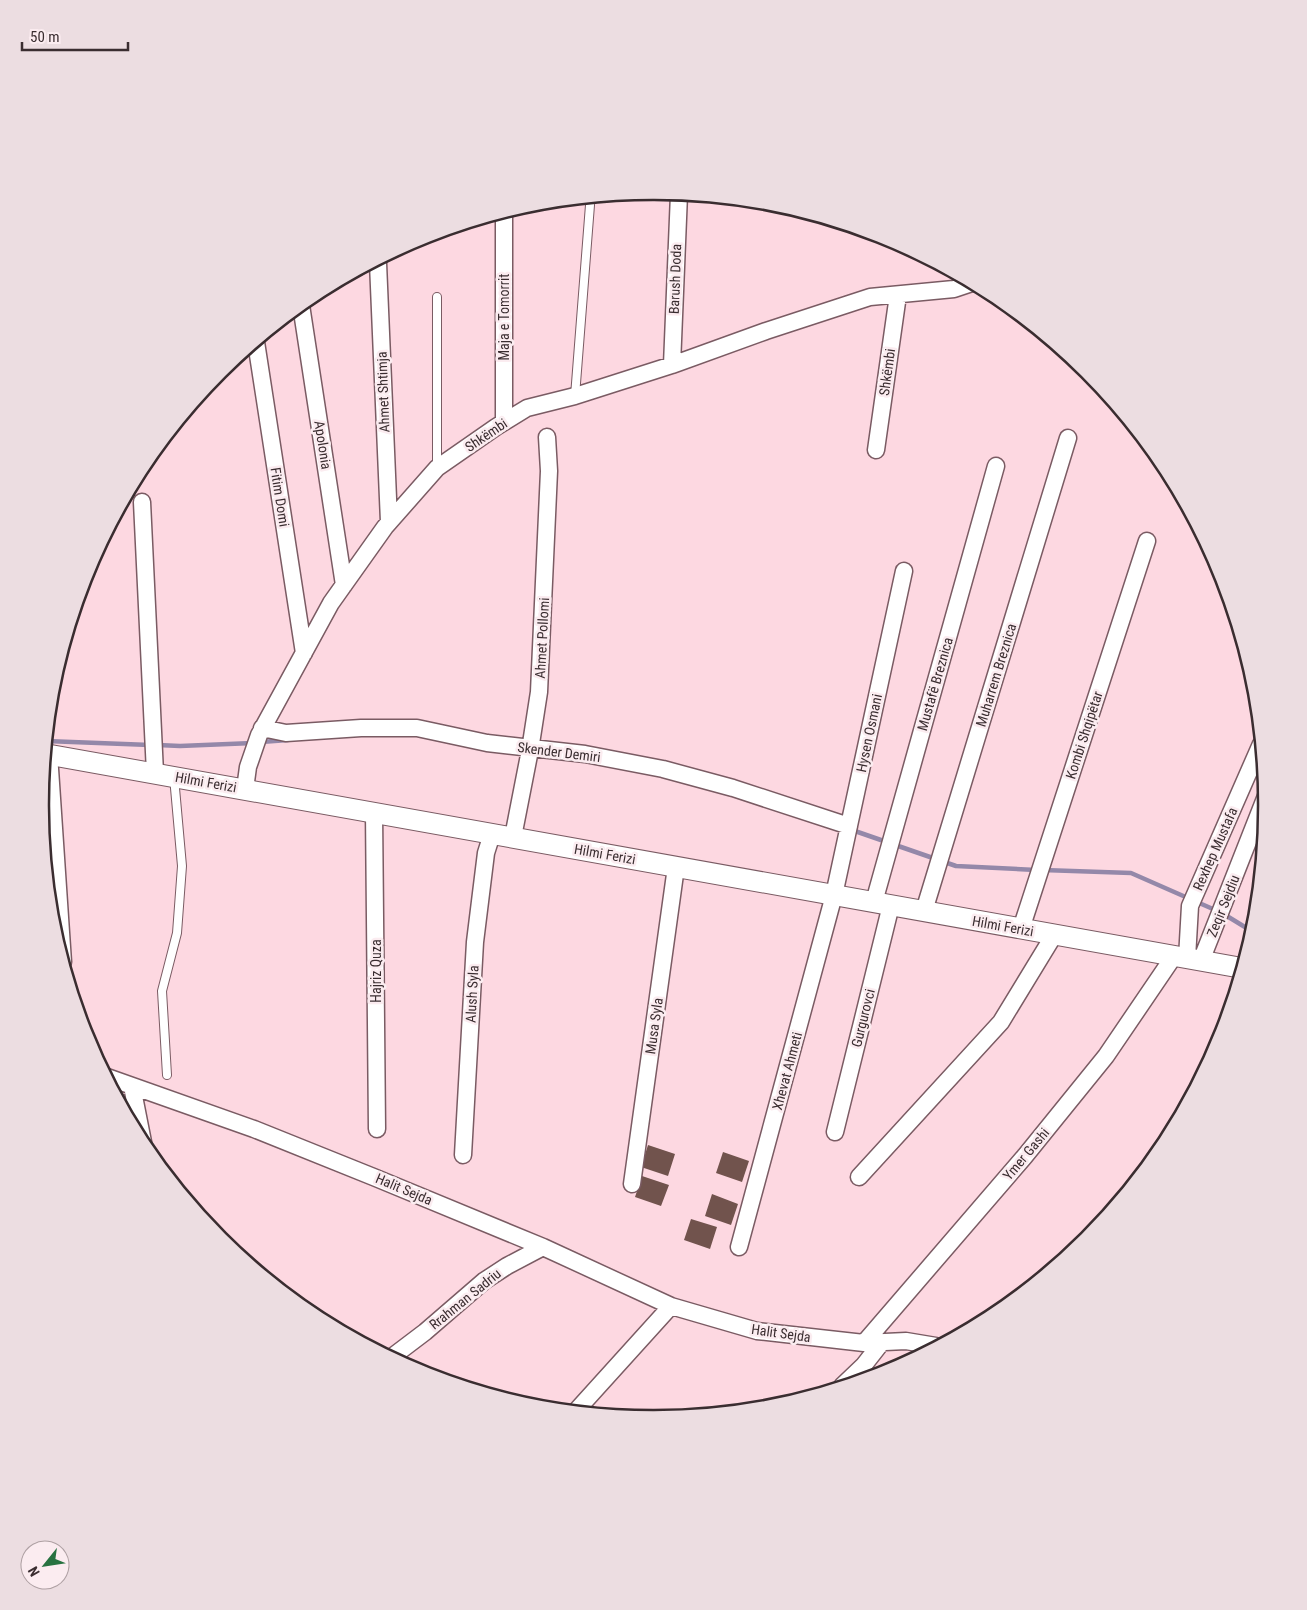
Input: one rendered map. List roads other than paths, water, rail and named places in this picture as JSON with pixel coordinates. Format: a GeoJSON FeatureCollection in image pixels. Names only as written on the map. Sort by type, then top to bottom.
{"type":"FeatureCollection","features":[{"type":"Feature","properties":{"kind":"street","name":"Barush Doda"},"geometry":{"type":"LineString","coordinates":[[672,365],[679,201]]}},
{"type":"Feature","properties":{"kind":"street","name":"Maja e Tomorrit"},"geometry":{"type":"LineString","coordinates":[[504,219],[504,422]]}},
{"type":"Feature","properties":{"kind":"street","name":"Ahmet Shtimja"},"geometry":{"type":"LineString","coordinates":[[378,267],[389,522]]}},
{"type":"Feature","properties":{"kind":"street","name":"Shkëmbi"},"geometry":{"type":"LineString","coordinates":[[245,789],[248,767],[260,732],[332,603],[389,522],[437,468],[527,408],[575,396],[672,365],[766,331],[864,299],[963,285]]}},
{"type":"Feature","properties":{"kind":"street","name":"Shkëmbi"},"geometry":{"type":"LineString","coordinates":[[876,450],[898,295]]}},
{"type":"Feature","properties":{"kind":"street","name":"Apolonia"},"geometry":{"type":"LineString","coordinates":[[302,313],[344,585]]}},
{"type":"Feature","properties":{"kind":"street","name":"Fitim Domi"},"geometry":{"type":"LineString","coordinates":[[257,348],[304,653]]}},
{"type":"Feature","properties":{"kind":"street","name":"Ahmet Pollomi"},"geometry":{"type":"LineString","coordinates":[[513,838],[539,692],[549,471],[547,437]]}},
{"type":"Feature","properties":{"kind":"street","name":"Muharrem Breznica"},"geometry":{"type":"LineString","coordinates":[[924,911],[1068,438]]}},
{"type":"Feature","properties":{"kind":"street","name":"Mustafë Breznica"},"geometry":{"type":"LineString","coordinates":[[883,904],[888,852],[996,466]]}},
{"type":"Feature","properties":{"kind":"street","name":"Hilmi Ferizi"},"geometry":{"type":"LineString","coordinates":[[142,502],[165,775]]}},
{"type":"Feature","properties":{"kind":"street","name":"Kombi Shqipëtar"},"geometry":{"type":"LineString","coordinates":[[1022,929],[1147,541]]}},
{"type":"Feature","properties":{"kind":"street","name":"Hysen Osmani"},"geometry":{"type":"LineString","coordinates":[[834,895],[904,571]]}},
{"type":"Feature","properties":{"kind":"street","name":"Skender Demiri"},"geometry":{"type":"LineString","coordinates":[[260,732],[286,733],[361,728],[417,728],[529,754],[585,754],[663,769],[742,790],[848,830]]}},
{"type":"Feature","properties":{"kind":"street","name":"Hilmi Ferizi"},"geometry":{"type":"LineString","coordinates":[[51,755],[1236,967]]}},
{"type":"Feature","properties":{"kind":"street","name":"Rexhep Mustafa"},"geometry":{"type":"LineString","coordinates":[[1187,959],[1190,906],[1256,755]]}},
{"type":"Feature","properties":{"kind":"street"},"geometry":{"type":"LineString","coordinates":[[49,786],[60,923]]}},
{"type":"Feature","properties":{"kind":"street","name":"Hajriz Quza"},"geometry":{"type":"LineString","coordinates":[[374,812],[377,1129]]}},
{"type":"Feature","properties":{"kind":"street","name":"Zeqir Sejdiu"},"geometry":{"type":"LineString","coordinates":[[1187,959],[1217,921],[1258,817]]}},
{"type":"Feature","properties":{"kind":"street","name":"Alush Syla"},"geometry":{"type":"LineString","coordinates":[[463,1155],[475,942],[486,853],[492,834]]}},
{"type":"Feature","properties":{"kind":"street","name":"Musa Syla"},"geometry":{"type":"LineString","coordinates":[[632,1184],[676,867]]}},
{"type":"Feature","properties":{"kind":"street","name":"Xhevat Ahmeti"},"geometry":{"type":"LineString","coordinates":[[740,1247],[834,895]]}},
{"type":"Feature","properties":{"kind":"street","name":"Gurgurovci"},"geometry":{"type":"LineString","coordinates":[[836,1132],[883,904]]}},
{"type":"Feature","properties":{"kind":"street","name":"Hilmi Ferizi"},"geometry":{"type":"LineString","coordinates":[[858,1177],[1001,1022],[1054,935]]}},
{"type":"Feature","properties":{"kind":"street","name":"Ymer Gashi"},"geometry":{"type":"LineString","coordinates":[[864,1342],[1025,1156],[1187,959]]}},
{"type":"Feature","properties":{"kind":"street","name":"Halit Sejda"},"geometry":{"type":"LineString","coordinates":[[115,1080],[254,1129],[543,1247],[671,1306],[757,1331],[864,1342],[906,1342],[926,1345]]}},
{"type":"Feature","properties":{"kind":"street"},"geometry":{"type":"LineString","coordinates":[[132,1086],[139,1122]]}},
{"type":"Feature","properties":{"kind":"street","name":"Rrahman Sadriu"},"geometry":{"type":"LineString","coordinates":[[398,1353],[425,1332],[484,1281],[507,1266],[543,1247]]}},
{"type":"Feature","properties":{"kind":"street"},"geometry":{"type":"LineString","coordinates":[[581,1405],[671,1306]]}},
{"type":"Feature","properties":{"kind":"street"},"geometry":{"type":"LineString","coordinates":[[852,1377],[864,1365],[882,1342]]}},
{"type":"Feature","properties":{"kind":"lane"},"geometry":{"type":"LineString","coordinates":[[575,396],[590,206]]}},
{"type":"Feature","properties":{"kind":"lane"},"geometry":{"type":"LineString","coordinates":[[437,297],[437,468]]}},
{"type":"Feature","properties":{"kind":"lane"},"geometry":{"type":"LineString","coordinates":[[165,775],[182,866],[177,933],[162,991],[166,1075]]}},
{"type":"Feature","properties":{"kind":"waterway"},"geometry":{"type":"LineString","coordinates":[[261,742],[288,740]]}},
{"type":"Feature","properties":{"kind":"waterway"},"geometry":{"type":"LineString","coordinates":[[52,741],[150,745]]}},
{"type":"Feature","properties":{"kind":"waterway"},"geometry":{"type":"LineString","coordinates":[[158,745],[253,743]]}},
{"type":"Feature","properties":{"kind":"waterway"},"geometry":{"type":"LineString","coordinates":[[852,830],[956,866],[1036,870]]}},
{"type":"Feature","properties":{"kind":"waterway"},"geometry":{"type":"LineString","coordinates":[[1043,870],[1131,873],[1222,913],[1246,928]]}}]}
